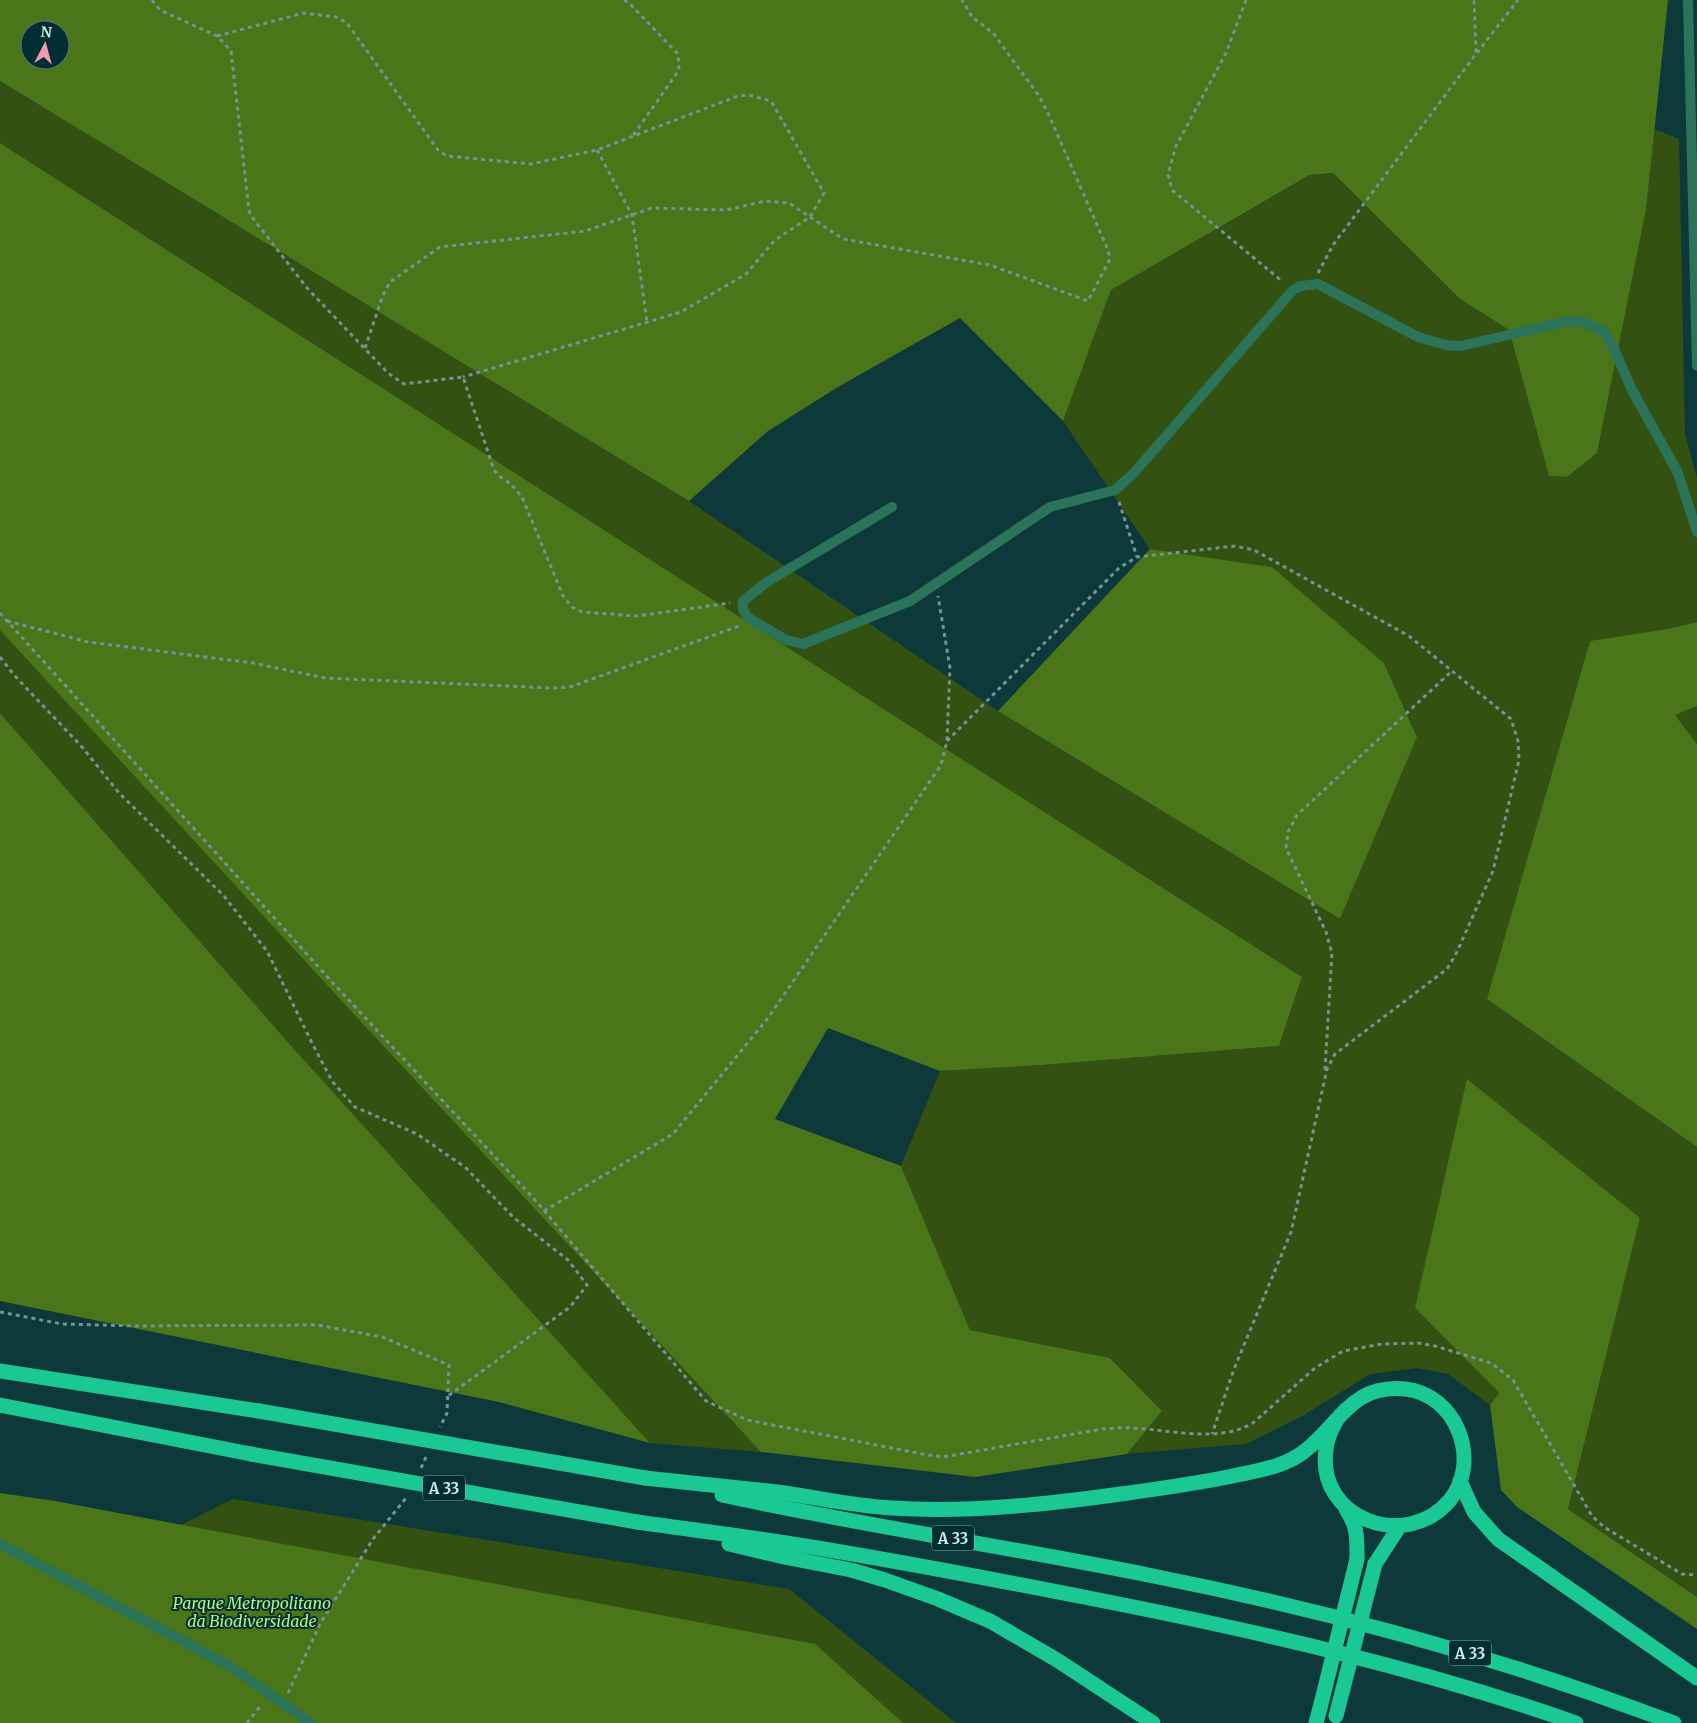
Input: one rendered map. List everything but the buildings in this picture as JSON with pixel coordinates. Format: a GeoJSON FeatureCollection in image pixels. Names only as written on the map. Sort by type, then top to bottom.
{"type":"FeatureCollection","features":[{"type":"Feature","properties":{"kind":"highway","name":"A 33"},"geometry":{"type":"LineString","coordinates":[[0,1371],[259,1411],[645,1478],[779,1507],[1040,1554],[1260,1598],[1484,1657],[1559,1681],[1674,1723]]}},
{"type":"Feature","properties":{"kind":"highway"},"geometry":{"type":"LineString","coordinates":[[645,1478],[779,1492],[847,1504],[891,1508],[934,1509],[1038,1505],[1189,1484],[1273,1468],[1304,1452],[1330,1428],[1351,1403],[1368,1393],[1388,1388],[1408,1389],[1427,1396],[1443,1407],[1456,1423],[1463,1442],[1464,1462],[1460,1481],[1451,1499],[1436,1513],[1419,1523],[1399,1527],[1379,1525],[1360,1518],[1345,1506],[1333,1489]]}},
{"type":"Feature","properties":{"kind":"highway","name":"A 33"},"geometry":{"type":"LineString","coordinates":[[0,1405],[251,1454],[637,1522],[786,1543],[1006,1582],[1241,1629],[1389,1665],[1576,1723]]}},
{"type":"Feature","properties":{"kind":"highway"},"geometry":{"type":"LineString","coordinates":[[1318,1716],[1357,1558],[1357,1534],[1354,1521],[1333,1489],[1327,1472],[1325,1453],[1329,1434],[1338,1418]]}},
{"type":"Feature","properties":{"kind":"highway"},"geometry":{"type":"LineString","coordinates":[[1460,1481],[1474,1512],[1498,1539],[1697,1678]]}},
{"type":"Feature","properties":{"kind":"highway"},"geometry":{"type":"LineString","coordinates":[[637,1522],[784,1557],[851,1570],[938,1599],[990,1621],[1057,1660],[1153,1723]]}},
{"type":"Feature","properties":{"kind":"highway"},"geometry":{"type":"LineString","coordinates":[[1336,1719],[1375,1564],[1399,1527]]}},
{"type":"Feature","properties":{"kind":"lane"},"geometry":{"type":"LineString","coordinates":[[1688,0],[1697,366]]}},
{"type":"Feature","properties":{"kind":"lane"},"geometry":{"type":"LineString","coordinates":[[892,507],[767,582],[743,601],[743,609],[747,617],[786,640],[803,644],[910,601],[1050,507],[1115,490],[1133,474],[1293,290],[1300,286],[1318,284],[1418,337],[1446,345],[1461,346],[1568,321],[1584,322],[1605,332],[1632,390],[1678,473],[1697,532]]}},
{"type":"Feature","properties":{"kind":"lane"},"geometry":{"type":"LineString","coordinates":[[0,1544],[228,1665],[311,1723]]}},
{"type":"Feature","properties":{"kind":"path"},"geometry":{"type":"LineString","coordinates":[[152,0],[160,10],[217,36],[231,51],[249,211],[252,217],[307,288],[388,373],[404,384],[463,377],[681,312],[746,274],[774,240],[810,217],[824,193],[771,101],[749,95],[738,96],[597,150],[531,164],[447,156],[438,150],[347,23],[336,17],[304,12],[217,36]]}},
{"type":"Feature","properties":{"kind":"path"},"geometry":{"type":"LineString","coordinates":[[624,0],[678,54],[679,70],[632,136]]}},
{"type":"Feature","properties":{"kind":"path"},"geometry":{"type":"LineString","coordinates":[[365,348],[383,295],[390,282],[440,247],[585,231],[652,208],[726,210],[766,201],[789,203],[843,239],[990,265],[1088,301],[1110,259],[1108,250],[1040,96],[993,33],[972,17],[962,0]]}},
{"type":"Feature","properties":{"kind":"path"},"geometry":{"type":"LineString","coordinates":[[1246,0],[1226,53],[1176,146],[1168,174],[1172,190],[1293,290]]}},
{"type":"Feature","properties":{"kind":"path"},"geometry":{"type":"LineString","coordinates":[[1474,0],[1476,54]]}},
{"type":"Feature","properties":{"kind":"path"},"geometry":{"type":"LineString","coordinates":[[1311,285],[1333,245],[1518,0]]}},
{"type":"Feature","properties":{"kind":"path"},"geometry":{"type":"LineString","coordinates":[[597,150],[632,215],[647,322]]}},
{"type":"Feature","properties":{"kind":"path"},"geometry":{"type":"LineString","coordinates":[[463,377],[494,470],[511,484],[522,497],[563,596],[572,606],[582,612],[637,616],[743,601]]}},
{"type":"Feature","properties":{"kind":"path"},"geometry":{"type":"LineString","coordinates":[[1115,490],[1137,556]]}},
{"type":"Feature","properties":{"kind":"path"},"geometry":{"type":"LineString","coordinates":[[947,741],[1119,568],[1137,556],[1235,546],[1254,550],[1409,636],[1511,719],[1518,741],[1519,760],[1493,871],[1447,970],[1335,1054],[1327,1068],[1291,1232],[1234,1369],[1212,1434]]}},
{"type":"Feature","properties":{"kind":"path"},"geometry":{"type":"LineString","coordinates":[[544,1211],[672,1134],[768,1018],[941,765],[947,741],[950,668],[936,583]]}},
{"type":"Feature","properties":{"kind":"path"},"geometry":{"type":"LineString","coordinates":[[0,614],[332,982],[544,1211],[706,1401],[747,1420],[923,1454],[943,1456],[1102,1429],[1128,1427],[1196,1434],[1212,1434],[1243,1429],[1253,1423],[1315,1368],[1344,1351],[1382,1344],[1418,1343],[1435,1346],[1491,1363],[1513,1380],[1592,1516],[1604,1527],[1682,1574],[1697,1576]]}},
{"type":"Feature","properties":{"kind":"path"},"geometry":{"type":"LineString","coordinates":[[6,620],[88,642],[253,663],[325,678],[552,688],[570,687],[726,632],[753,620]]}},
{"type":"Feature","properties":{"kind":"path"},"geometry":{"type":"LineString","coordinates":[[0,658],[82,747],[119,793],[224,896],[267,951],[332,1081],[355,1108],[417,1134],[466,1168],[513,1217],[568,1260],[587,1285],[570,1307],[448,1396]]}},
{"type":"Feature","properties":{"kind":"path"},"geometry":{"type":"LineString","coordinates":[[1325,1076],[1332,954],[1326,932],[1286,848],[1288,832],[1297,815],[1452,671]]}},
{"type":"Feature","properties":{"kind":"path"},"geometry":{"type":"LineString","coordinates":[[0,1312],[62,1324],[137,1326],[317,1325],[382,1337],[450,1365],[447,1413]]}},
{"type":"Feature","properties":{"kind":"path"},"geometry":{"type":"LineString","coordinates":[[283,1702],[320,1624],[373,1539]]}},
{"type":"Feature","properties":{"kind":"path"},"geometry":{"type":"LineString","coordinates":[[247,1723],[270,1694]]}},
{"type":"Feature","properties":{"kind":"green space"},"geometry":{"type":"Polygon","coordinates":[[[0,0],[1668,0],[1646,210],[1597,453],[1567,477],[1549,476],[1509,330],[1460,299],[1333,173],[1310,175],[1111,290],[1063,421],[960,318],[838,387],[768,431],[689,501],[0,81],[0,0]]]}},
{"type":"Feature","properties":{"kind":"green space"},"geometry":{"type":"Polygon","coordinates":[[[0,81],[689,501],[998,711],[1340,919],[1417,736],[1384,663],[1272,567],[1150,549],[1063,421],[1111,290],[1311,175],[1333,173],[1460,299],[1509,330],[1549,476],[1567,477],[1597,453],[1646,210],[1654,129],[1679,139],[1685,434],[1697,478],[1697,622],[1668,629],[1487,999],[1697,1147],[1697,1597],[1568,1509],[1640,1218],[1415,1308],[1499,1393],[1490,1405],[1448,1374],[1417,1368],[1370,1374],[1304,1415],[1246,1444],[1127,1454],[1162,1411],[1110,1358],[970,1330],[901,1166],[940,1071],[1042,1065],[1279,1046],[1302,977],[0,143],[0,81]]]}},
{"type":"Feature","properties":{"kind":"green space"},"geometry":{"type":"Polygon","coordinates":[[[0,143],[1302,977],[1279,1046],[1042,1065],[940,1071],[828,1028],[775,1119],[901,1166],[970,1330],[1110,1358],[1162,1411],[1127,1454],[975,1477],[761,1452],[0,630],[0,143]]]}},
{"type":"Feature","properties":{"kind":"green space"},"geometry":{"type":"Polygon","coordinates":[[[1150,549],[1272,567],[1384,663],[1417,737],[1340,919],[998,711],[1150,549]]]}},
{"type":"Feature","properties":{"kind":"green space"},"geometry":{"type":"Polygon","coordinates":[[[1697,622],[1697,706],[1675,715],[1697,744],[1697,1147],[1487,999],[1590,641],[1668,629],[1697,622]]]}},
{"type":"Feature","properties":{"kind":"green space"},"geometry":{"type":"Polygon","coordinates":[[[0,624],[387,1050],[761,1452],[650,1443],[286,1040],[0,713],[0,624]]]}},
{"type":"Feature","properties":{"kind":"green space"},"geometry":{"type":"Polygon","coordinates":[[[1697,706],[1697,744],[1674,715],[1697,706]]]}},
{"type":"Feature","properties":{"kind":"green space"},"geometry":{"type":"Polygon","coordinates":[[[0,713],[286,1040],[650,1443],[499,1402],[0,1301],[0,713]]]}},
{"type":"Feature","properties":{"kind":"green space"},"geometry":{"type":"Polygon","coordinates":[[[1467,1079],[1640,1218],[1568,1509],[1697,1597],[1697,1629],[1517,1507],[1501,1490],[1490,1405],[1499,1393],[1415,1308],[1467,1079]]]}},
{"type":"Feature","properties":{"kind":"green space","name":"Parque Metropolitano da Biodiversidade"},"geometry":{"type":"Polygon","coordinates":[[[0,1493],[55,1501],[815,1644],[903,1723],[0,1723],[0,1493]]]}},
{"type":"Feature","properties":{"kind":"green space","name":"Parque Metropolitano da Biodiversidade"},"geometry":{"type":"Polygon","coordinates":[[[233,1499],[789,1589],[956,1723],[0,1723],[0,1615],[233,1499]]]}}]}
